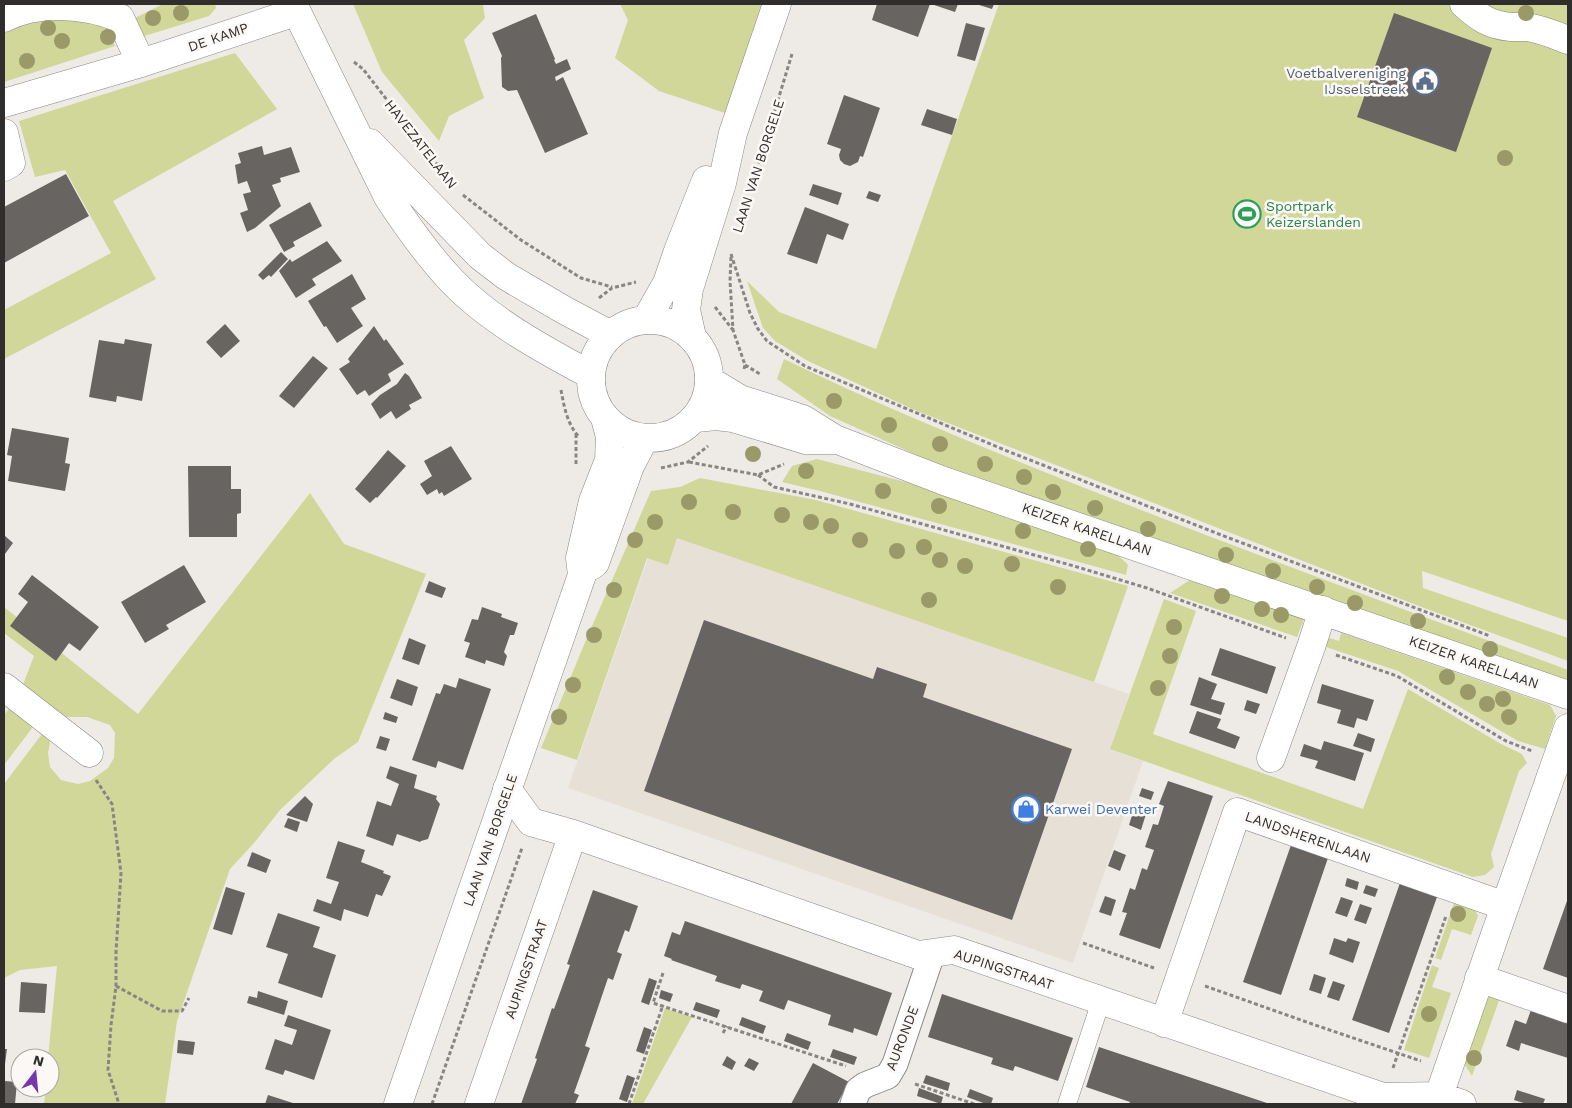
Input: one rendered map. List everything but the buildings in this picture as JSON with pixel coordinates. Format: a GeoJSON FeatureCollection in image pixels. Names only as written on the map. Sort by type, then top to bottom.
{"type":"FeatureCollection","features":[{"type":"Feature","properties":{"kind":"street","name":"LAAN VAN BORGELE"},"geometry":{"type":"LineString","coordinates":[[692,337],[686,310],[689,290],[722,183],[733,133],[777,4]]}},
{"type":"Feature","properties":{"kind":"street"},"geometry":{"type":"LineString","coordinates":[[1464,4],[1476,16],[1492,24],[1527,27],[1568,40]]}},
{"type":"Feature","properties":{"kind":"street"},"geometry":{"type":"LineString","coordinates":[[10,11],[63,6],[107,13],[126,11],[141,63]]}},
{"type":"Feature","properties":{"kind":"street"},"geometry":{"type":"LineString","coordinates":[[295,8],[388,197],[407,226],[452,281],[473,301],[497,319],[559,358],[591,375]]}},
{"type":"Feature","properties":{"kind":"street","name":"DE KAMP"},"geometry":{"type":"LineString","coordinates":[[4,104],[141,63],[295,8]]}},
{"type":"Feature","properties":{"kind":"street"},"geometry":{"type":"LineString","coordinates":[[352,125],[480,256],[506,276],[611,335]]}},
{"type":"Feature","properties":{"kind":"street"},"geometry":{"type":"LineString","coordinates":[[4,133],[11,163],[4,166]]}},
{"type":"Feature","properties":{"kind":"street","name":"LAAN VAN BORGELE"},"geometry":{"type":"LineString","coordinates":[[646,320],[667,284],[707,177],[733,133]]}},
{"type":"Feature","properties":{"kind":"street"},"geometry":{"type":"LineString","coordinates":[[646,320],[659,320],[671,324],[682,329],[692,337],[706,357],[710,381],[704,406],[696,418],[685,428],[672,435],[644,439],[616,428],[605,418],[596,405],[591,375],[594,360],[601,346],[611,335],[621,327],[633,322],[646,320]]}},
{"type":"Feature","properties":{"kind":"street","name":"KEIZER KARELLAAN"},"geometry":{"type":"LineString","coordinates":[[710,381],[740,399],[803,418],[834,440],[944,480],[1568,695]]}},
{"type":"Feature","properties":{"kind":"street","name":"KEIZER KARELLAAN"},"geometry":{"type":"LineString","coordinates":[[696,418],[716,416],[733,418],[806,440],[834,440]]}},
{"type":"Feature","properties":{"kind":"street","name":"LAAN VAN BORGELE"},"geometry":{"type":"LineString","coordinates":[[398,1104],[582,575],[580,558],[594,501],[609,460],[610,437],[605,418]]}},
{"type":"Feature","properties":{"kind":"street","name":"LAAN VAN BORGELE"},"geometry":{"type":"LineString","coordinates":[[582,575],[595,563],[630,466],[644,439]]}},
{"type":"Feature","properties":{"kind":"street"},"geometry":{"type":"LineString","coordinates":[[1271,758],[1312,647],[1323,610]]}},
{"type":"Feature","properties":{"kind":"street"},"geometry":{"type":"LineString","coordinates":[[4,686],[90,762]]}},
{"type":"Feature","properties":{"kind":"street"},"geometry":{"type":"LineString","coordinates":[[1446,1102],[1448,1070],[1479,978],[1564,744]]}},
{"type":"Feature","properties":{"kind":"street","name":"AUPINGSTRAAT"},"geometry":{"type":"LineString","coordinates":[[507,789],[531,822],[573,834],[918,955],[954,950],[1384,1097],[1446,1102]]}},
{"type":"Feature","properties":{"kind":"street","name":"LANDSHERENLAAN"},"geometry":{"type":"LineString","coordinates":[[1164,1023],[1237,812],[1505,906]]}},
{"type":"Feature","properties":{"kind":"street","name":"AUPINGSTRAAT"},"geometry":{"type":"LineString","coordinates":[[479,1104],[573,834]]}},
{"type":"Feature","properties":{"kind":"street","name":"AURONDE"},"geometry":{"type":"LineString","coordinates":[[853,1104],[858,1090],[865,1085],[888,1076],[895,1064],[932,954]]}},
{"type":"Feature","properties":{"kind":"street"},"geometry":{"type":"LineString","coordinates":[[1479,978],[1568,1009]]}},
{"type":"Feature","properties":{"kind":"lane"},"geometry":{"type":"LineString","coordinates":[[1067,1104],[1101,1001]]}},
{"type":"Feature","properties":{"kind":"path","name":"LAAN VAN BORGELE"},"geometry":{"type":"LineString","coordinates":[[751,187],[793,51]]}},
{"type":"Feature","properties":{"kind":"path","name":"HAVEZATELAAN"},"geometry":{"type":"LineString","coordinates":[[348,57],[363,70],[450,182]]}},
{"type":"Feature","properties":{"kind":"path","name":"HAVEZATELAAN"},"geometry":{"type":"LineString","coordinates":[[456,190],[520,240],[580,278],[612,288]]}},
{"type":"Feature","properties":{"kind":"path","name":"LAAN VAN BORGELE"},"geometry":{"type":"LineString","coordinates":[[733,246],[730,282],[733,330],[745,365]]}},
{"type":"Feature","properties":{"kind":"path"},"geometry":{"type":"LineString","coordinates":[[731,254],[750,313],[758,329],[767,341],[805,366],[1044,466],[1495,638]]}},
{"type":"Feature","properties":{"kind":"path","name":"LAAN VAN BORGELE"},"geometry":{"type":"LineString","coordinates":[[709,301],[733,330]]}},
{"type":"Feature","properties":{"kind":"path"},"geometry":{"type":"LineString","coordinates":[[758,475],[790,461]]}},
{"type":"Feature","properties":{"kind":"path"},"geometry":{"type":"LineString","coordinates":[[688,462],[758,475],[774,487],[850,504],[1138,585],[1397,676],[1506,741],[1564,744]]}},
{"type":"Feature","properties":{"kind":"path"},"geometry":{"type":"LineString","coordinates":[[90,762],[112,804],[122,873],[116,952],[116,986],[108,1070],[119,1104]]}},
{"type":"Feature","properties":{"kind":"path"},"geometry":{"type":"LineString","coordinates":[[1384,1097],[1455,889]]}},
{"type":"Feature","properties":{"kind":"path"},"geometry":{"type":"LineString","coordinates":[[1083,943],[1448,1070]]}},
{"type":"Feature","properties":{"kind":"path"},"geometry":{"type":"LineString","coordinates":[[663,973],[654,1003],[847,1066]]}},
{"type":"Feature","properties":{"kind":"path"},"geometry":{"type":"LineString","coordinates":[[116,986],[162,1011],[182,1011],[189,998]]}},
{"type":"Feature","properties":{"kind":"path"},"geometry":{"type":"LineString","coordinates":[[629,1104],[663,1005]]}},
{"type":"Feature","properties":{"kind":"path"},"geometry":{"type":"LineString","coordinates":[[723,1033],[727,1026]]}},
{"type":"Feature","properties":{"kind":"path"},"geometry":{"type":"LineString","coordinates":[[888,1076],[974,1104]]}},
{"type":"Feature","properties":{"kind":"shaded area"},"geometry":{"type":"Polygon","coordinates":[[[677,537],[1129,694],[1110,749],[1143,761],[1073,963],[568,788],[648,558],[677,537]]]}},
{"type":"Feature","properties":{"kind":"green space"},"geometry":{"type":"Polygon","coordinates":[[[163,4],[215,4],[216,8],[209,16],[138,38],[135,18],[163,4]]]}},
{"type":"Feature","properties":{"kind":"green space"},"geometry":{"type":"Polygon","coordinates":[[[353,4],[483,4],[485,18],[464,40],[484,98],[449,116],[439,141],[382,72],[353,4]]]}},
{"type":"Feature","properties":{"kind":"green space"},"geometry":{"type":"Polygon","coordinates":[[[620,4],[763,4],[725,113],[659,91],[615,58],[628,20],[620,4]]]}},
{"type":"Feature","properties":{"kind":"green space","name":"Sportpark Keizerslanden"},"geometry":{"type":"Polygon","coordinates":[[[999,4],[1568,4],[1568,621],[1422,571],[1423,588],[1568,638],[1568,661],[1424,608],[917,411],[808,361],[775,341],[763,328],[747,281],[779,312],[876,349],[999,4]]]}},
{"type":"Feature","properties":{"kind":"green space"},"geometry":{"type":"Polygon","coordinates":[[[54,17],[105,24],[115,46],[4,82],[4,33],[20,25],[54,17]]]}},
{"type":"Feature","properties":{"kind":"green space"},"geometry":{"type":"Polygon","coordinates":[[[235,53],[277,109],[113,201],[156,279],[4,359],[4,310],[111,253],[65,170],[35,177],[19,121],[235,53]]]}},
{"type":"Feature","properties":{"kind":"green space"},"geometry":{"type":"Polygon","coordinates":[[[784,359],[963,439],[1072,483],[1258,555],[1568,670],[1568,681],[928,460],[830,416],[777,379],[784,359]]]}},
{"type":"Feature","properties":{"kind":"green space"},"geometry":{"type":"Polygon","coordinates":[[[817,459],[917,485],[1116,553],[1128,565],[1126,575],[782,482],[792,466],[817,459]]]}},
{"type":"Feature","properties":{"kind":"green space"},"geometry":{"type":"Polygon","coordinates":[[[700,478],[816,500],[1128,586],[1094,682],[677,538],[668,565],[647,558],[577,760],[541,748],[651,491],[680,487],[700,478]]]}},
{"type":"Feature","properties":{"kind":"green space"},"geometry":{"type":"Polygon","coordinates":[[[310,493],[344,544],[426,574],[358,742],[334,759],[280,810],[230,869],[177,1021],[165,1104],[44,1104],[45,1098],[60,1098],[60,1048],[49,1048],[57,966],[20,970],[4,978],[4,784],[45,730],[49,733],[48,753],[50,767],[61,780],[78,784],[90,781],[108,768],[114,758],[115,733],[110,725],[87,717],[66,717],[22,687],[34,656],[4,633],[4,607],[138,714],[310,493]]]}},
{"type":"Feature","properties":{"kind":"green space"},"geometry":{"type":"Polygon","coordinates":[[[1190,580],[1304,619],[1297,637],[1170,593],[1190,580]]]}},
{"type":"Feature","properties":{"kind":"green space"},"geometry":{"type":"Polygon","coordinates":[[[1164,599],[1196,611],[1153,734],[1363,809],[1408,689],[1501,744],[1522,754],[1527,763],[1519,771],[1491,854],[1494,867],[1485,875],[1473,877],[1110,749],[1164,599]]]}},
{"type":"Feature","properties":{"kind":"green space"},"geometry":{"type":"Polygon","coordinates":[[[1341,633],[1550,705],[1556,716],[1545,749],[1518,741],[1398,671],[1323,646],[1326,637],[1339,641],[1341,633]]]}},
{"type":"Feature","properties":{"kind":"green space"},"geometry":{"type":"Polygon","coordinates":[[[12,705],[36,723],[4,765],[4,715],[12,705]]]}},
{"type":"Feature","properties":{"kind":"green space"},"geometry":{"type":"Polygon","coordinates":[[[1456,897],[1474,908],[1478,916],[1471,935],[1452,929],[1441,960],[1435,958],[1456,897]]]}},
{"type":"Feature","properties":{"kind":"green space"},"geometry":{"type":"Polygon","coordinates":[[[1432,965],[1439,968],[1432,987],[1451,993],[1429,1058],[1404,1050],[1432,965]]]}},
{"type":"Feature","properties":{"kind":"green space"},"geometry":{"type":"Polygon","coordinates":[[[1488,991],[1501,995],[1472,1076],[1463,1062],[1488,991]]]}},
{"type":"Feature","properties":{"kind":"green space"},"geometry":{"type":"Polygon","coordinates":[[[665,1008],[692,1017],[643,1104],[632,1104],[665,1008]]]}},
{"type":"Feature","properties":{"kind":"place","name":"Voetbalvereniging IJsselstreek"},"geometry":{"type":"Point","coordinates":[1425,81]}},
{"type":"Feature","properties":{"kind":"place","name":"Sportpark Keizerslanden"},"geometry":{"type":"Point","coordinates":[1247,214]}},
{"type":"Feature","properties":{"kind":"place","name":"Karwei Deventer"},"geometry":{"type":"Point","coordinates":[1026,809]}}]}
